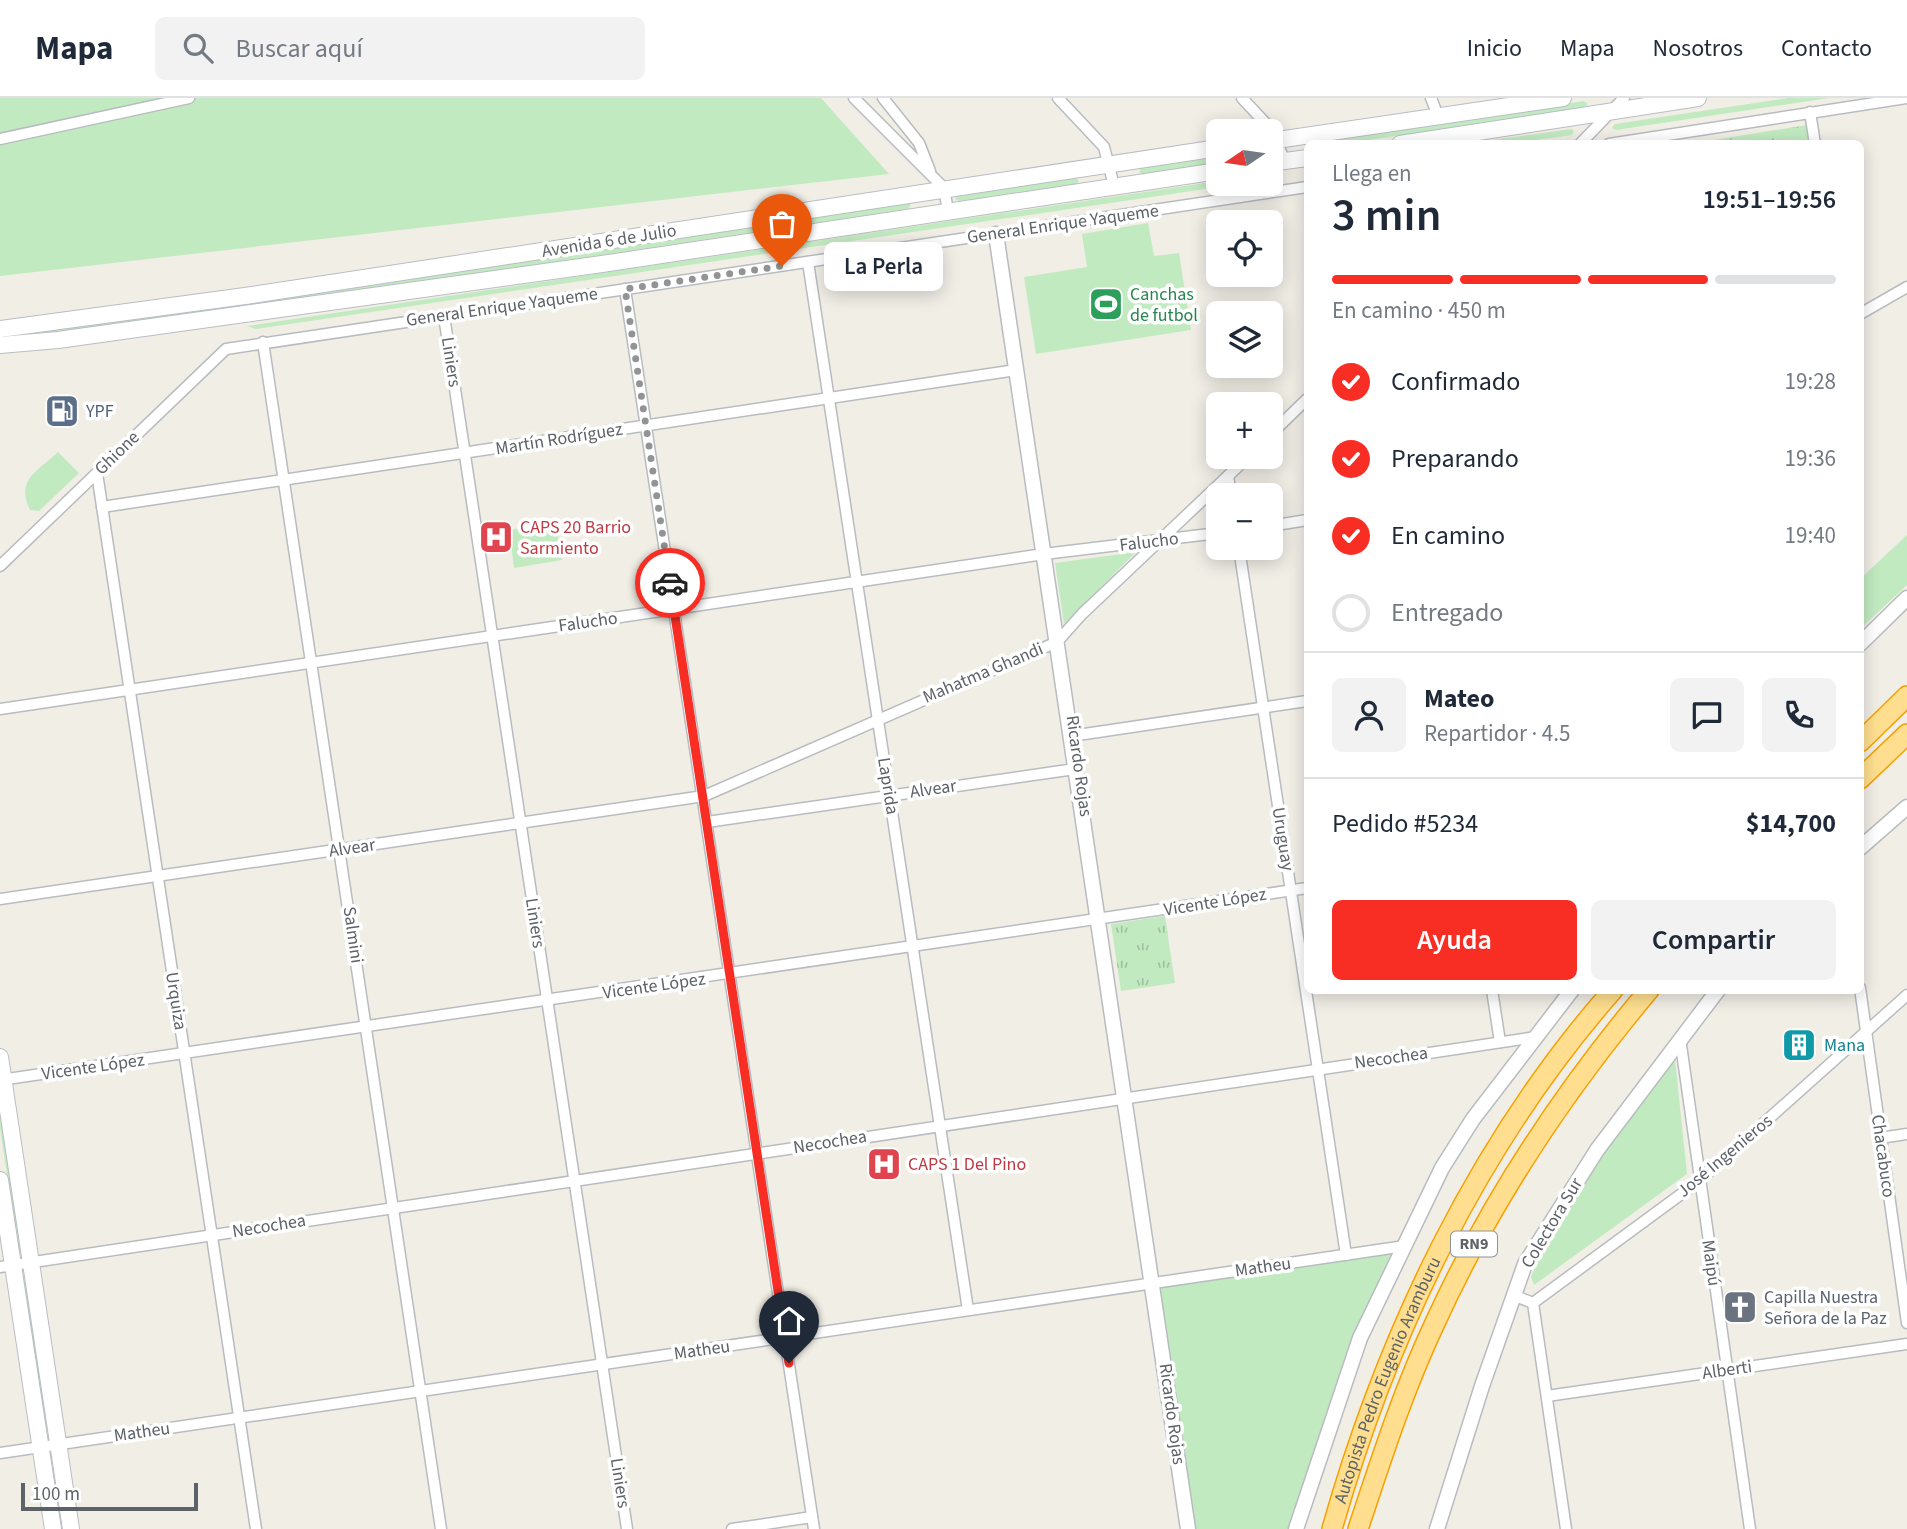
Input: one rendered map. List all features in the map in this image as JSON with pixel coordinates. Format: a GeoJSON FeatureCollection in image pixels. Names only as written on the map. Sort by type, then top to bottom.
{"type":"FeatureCollection","features":[{"type":"Feature","properties":{"kind":"highway"},"geometry":{"type":"LineString","coordinates":[[1864,738],[1907,695]]}},
{"type":"Feature","properties":{"kind":"highway"},"geometry":{"type":"LineString","coordinates":[[1864,775],[1907,734]]}},
{"type":"Feature","properties":{"kind":"highway","name":"Autopista Pedro Eugenio Aramburu"},"geometry":{"type":"LineString","coordinates":[[1332,1529],[1350,1466],[1380,1384],[1414,1304],[1452,1229],[1522,1109],[1610,994]]}},
{"type":"Feature","properties":{"kind":"highway","name":"Autopista Pedro Eugenio Aramburu"},"geometry":{"type":"LineString","coordinates":[[1358,1529],[1404,1394],[1434,1324],[1499,1199],[1559,1106],[1645,994]]}},
{"type":"Feature","properties":{"kind":"main road"},"geometry":{"type":"LineString","coordinates":[[1283,139],[1563,98]]}},
{"type":"Feature","properties":{"kind":"main road"},"geometry":{"type":"LineString","coordinates":[[1425,140],[1698,98]]}},
{"type":"Feature","properties":{"kind":"main road","name":"Avenida 6 de Julio"},"geometry":{"type":"LineString","coordinates":[[0,329],[272,292],[938,183],[1111,165],[1206,150]]}},
{"type":"Feature","properties":{"kind":"main road"},"geometry":{"type":"LineString","coordinates":[[1283,161],[1304,158]]}},
{"type":"Feature","properties":{"kind":"main road","name":"Avenida 6 de Julio"},"geometry":{"type":"LineString","coordinates":[[0,345],[266,311],[1206,173]]}},
{"type":"Feature","properties":{"kind":"main road"},"geometry":{"type":"LineString","coordinates":[[0,1057],[71,1529]]}},
{"type":"Feature","properties":{"kind":"main road"},"geometry":{"type":"LineString","coordinates":[[0,1180],[6,1266],[53,1529]]}},
{"type":"Feature","properties":{"kind":"street"},"geometry":{"type":"LineString","coordinates":[[120,98],[124,110]]}},
{"type":"Feature","properties":{"kind":"street"},"geometry":{"type":"LineString","coordinates":[[0,139],[189,98]]}},
{"type":"Feature","properties":{"kind":"street"},"geometry":{"type":"LineString","coordinates":[[854,98],[938,183]]}},
{"type":"Feature","properties":{"kind":"street"},"geometry":{"type":"LineString","coordinates":[[1058,98],[1104,147],[1111,165],[1114,186]]}},
{"type":"Feature","properties":{"kind":"street"},"geometry":{"type":"LineString","coordinates":[[1242,98],[1262,119]]}},
{"type":"Feature","properties":{"kind":"street"},"geometry":{"type":"LineString","coordinates":[[1432,98],[1438,116]]}},
{"type":"Feature","properties":{"kind":"street"},"geometry":{"type":"LineString","coordinates":[[1584,140],[1624,98]]}},
{"type":"Feature","properties":{"kind":"street"},"geometry":{"type":"LineString","coordinates":[[1633,140],[1907,98]]}},
{"type":"Feature","properties":{"kind":"street"},"geometry":{"type":"LineString","coordinates":[[891,101],[919,143],[948,212]]}},
{"type":"Feature","properties":{"kind":"street"},"geometry":{"type":"LineString","coordinates":[[1810,111],[1814,140]]}},
{"type":"Feature","properties":{"kind":"street","name":"General Enrique Yaqueme"},"geometry":{"type":"LineString","coordinates":[[237,346],[1304,187]]}},
{"type":"Feature","properties":{"kind":"street","name":"Ricardo Rojas"},"geometry":{"type":"LineString","coordinates":[[998,234],[1045,554]]}},
{"type":"Feature","properties":{"kind":"street","name":"Ricardo Rojas"},"geometry":{"type":"LineString","coordinates":[[998,234],[1188,1529]]}},
{"type":"Feature","properties":{"kind":"street","name":"Laprida"},"geometry":{"type":"LineString","coordinates":[[808,262],[968,1310]]}},
{"type":"Feature","properties":{"kind":"street"},"geometry":{"type":"LineString","coordinates":[[1864,312],[1907,287]]}},
{"type":"Feature","properties":{"kind":"street"},"geometry":{"type":"LineString","coordinates":[[625,289],[813,1523],[732,1529]]}},
{"type":"Feature","properties":{"kind":"street","name":"Liniers"},"geometry":{"type":"LineString","coordinates":[[444,316],[627,1529]]}},
{"type":"Feature","properties":{"kind":"street","name":"Salmini"},"geometry":{"type":"LineString","coordinates":[[263,342],[441,1529]]}},
{"type":"Feature","properties":{"kind":"street","name":"Ghione"},"geometry":{"type":"LineString","coordinates":[[0,566],[219,354],[237,346]]}},
{"type":"Feature","properties":{"kind":"street","name":"Martín Rodríguez"},"geometry":{"type":"LineString","coordinates":[[102,507],[1016,370]]}},
{"type":"Feature","properties":{"kind":"street"},"geometry":{"type":"LineString","coordinates":[[1283,422],[1304,402]]}},
{"type":"Feature","properties":{"kind":"street","name":"Mahatma Ghandi"},"geometry":{"type":"LineString","coordinates":[[704,796],[1058,640],[1235,469]]}},
{"type":"Feature","properties":{"kind":"street","name":"Urquiza"},"geometry":{"type":"LineString","coordinates":[[97,473],[256,1529]]}},
{"type":"Feature","properties":{"kind":"street"},"geometry":{"type":"LineString","coordinates":[[1228,476],[1229,483]]}},
{"type":"Feature","properties":{"kind":"street"},"geometry":{"type":"LineString","coordinates":[[1283,524],[1304,520]]}},
{"type":"Feature","properties":{"kind":"street","name":"Falucho"},"geometry":{"type":"LineString","coordinates":[[0,709],[1045,554],[1206,535]]}},
{"type":"Feature","properties":{"kind":"street","name":"Uruguay"},"geometry":{"type":"LineString","coordinates":[[1241,560],[1304,977]]}},
{"type":"Feature","properties":{"kind":"street"},"geometry":{"type":"LineString","coordinates":[[1864,639],[1907,598]]}},
{"type":"Feature","properties":{"kind":"street"},"geometry":{"type":"LineString","coordinates":[[1073,736],[1304,701]]}},
{"type":"Feature","properties":{"kind":"street","name":"Ricardo Rojas"},"geometry":{"type":"LineString","coordinates":[[1073,736],[1075,769],[1100,919]]}},
{"type":"Feature","properties":{"kind":"street","name":"Alvear"},"geometry":{"type":"LineString","coordinates":[[707,822],[1075,769]]}},
{"type":"Feature","properties":{"kind":"street","name":"Alvear"},"geometry":{"type":"LineString","coordinates":[[0,899],[704,796]]}},
{"type":"Feature","properties":{"kind":"street"},"geometry":{"type":"LineString","coordinates":[[1864,845],[1907,807]]}},
{"type":"Feature","properties":{"kind":"street","name":"Vicente López"},"geometry":{"type":"LineString","coordinates":[[2,1080],[1304,889]]}},
{"type":"Feature","properties":{"kind":"street","name":"Uruguay"},"geometry":{"type":"LineString","coordinates":[[1307,994],[1346,1255]]}},
{"type":"Feature","properties":{"kind":"street"},"geometry":{"type":"LineString","coordinates":[[1493,994],[1500,1042]]}},
{"type":"Feature","properties":{"kind":"street"},"geometry":{"type":"LineString","coordinates":[[1296,1529],[1360,1338],[1458,1142],[1569,994]]}},
{"type":"Feature","properties":{"kind":"street","name":"Colectora Sur"},"geometry":{"type":"LineString","coordinates":[[1437,1529],[1525,1264],[1583,1170],[1715,994]]}},
{"type":"Feature","properties":{"kind":"street","name":"Chacabuco"},"geometry":{"type":"LineString","coordinates":[[1861,994],[1907,1324]]}},
{"type":"Feature","properties":{"kind":"street","name":"José Ingenieros"},"geometry":{"type":"LineString","coordinates":[[1533,1303],[1699,1181],[1907,996]]}},
{"type":"Feature","properties":{"kind":"street","name":"Necochea"},"geometry":{"type":"LineString","coordinates":[[6,1266],[1536,1037]]}},
{"type":"Feature","properties":{"kind":"street","name":"Maipú"},"geometry":{"type":"LineString","coordinates":[[1680,1038],[1750,1529]]}},
{"type":"Feature","properties":{"kind":"street"},"geometry":{"type":"LineString","coordinates":[[1880,1138],[1907,1134]]}},
{"type":"Feature","properties":{"kind":"street","name":"Matheu"},"geometry":{"type":"LineString","coordinates":[[0,1453],[968,1310],[1154,1288],[1405,1246]]}},
{"type":"Feature","properties":{"kind":"street"},"geometry":{"type":"LineString","coordinates":[[1513,1296],[1533,1303],[1566,1529]]}},
{"type":"Feature","properties":{"kind":"street","name":"Alberti"},"geometry":{"type":"LineString","coordinates":[[1547,1396],[1907,1344]]}},
{"type":"Feature","properties":{"kind":"green space"},"geometry":{"type":"Polygon","coordinates":[[[0,98],[821,98],[889,174],[0,276],[0,98]]]}},
{"type":"Feature","properties":{"kind":"green space"},"geometry":{"type":"Polygon","coordinates":[[[1788,98],[1829,98],[1616,130],[1612,128],[1615,124],[1788,98]]]}},
{"type":"Feature","properties":{"kind":"green space"},"geometry":{"type":"Polygon","coordinates":[[[1584,101],[1588,104],[1585,107],[1369,140],[1335,140],[1584,101]]]}},
{"type":"Feature","properties":{"kind":"green space"},"geometry":{"type":"Polygon","coordinates":[[[1807,125],[1809,140],[1714,140],[1807,125]]]}},
{"type":"Feature","properties":{"kind":"green space"},"geometry":{"type":"Polygon","coordinates":[[[1571,129],[1574,131],[1572,135],[1534,140],[1492,140],[1571,129]]]}},
{"type":"Feature","properties":{"kind":"green space"},"geometry":{"type":"Polygon","coordinates":[[[1206,159],[1206,165],[1142,174],[1139,172],[1141,168],[1206,159]]]}},
{"type":"Feature","properties":{"kind":"green space"},"geometry":{"type":"Polygon","coordinates":[[[1076,178],[1079,181],[1076,184],[959,201],[955,199],[958,195],[1076,178]]]}},
{"type":"Feature","properties":{"kind":"green space"},"geometry":{"type":"Polygon","coordinates":[[[1206,183],[1206,189],[256,329],[247,326],[1206,183]]]}},
{"type":"Feature","properties":{"kind":"green space"},"geometry":{"type":"Polygon","coordinates":[[[907,203],[911,205],[908,209],[213,313],[0,340],[0,336],[907,203]]]}},
{"type":"Feature","properties":{"kind":"green space"},"geometry":{"type":"Polygon","coordinates":[[[1148,223],[1154,256],[1179,253],[1191,330],[1036,354],[1024,277],[1087,267],[1082,234],[1148,223]]]}},
{"type":"Feature","properties":{"kind":"green space"},"geometry":{"type":"Polygon","coordinates":[[[58,452],[79,473],[39,511],[30,510],[25,491],[27,483],[36,471],[58,452]]]}},
{"type":"Feature","properties":{"kind":"green space"},"geometry":{"type":"Polygon","coordinates":[[[556,523],[562,560],[514,568],[509,530],[556,523]]]}},
{"type":"Feature","properties":{"kind":"green space"},"geometry":{"type":"Polygon","coordinates":[[[1907,535],[1907,585],[1864,625],[1864,575],[1907,535]]]}},
{"type":"Feature","properties":{"kind":"green space"},"geometry":{"type":"Polygon","coordinates":[[[1136,552],[1064,624],[1055,563],[1136,552]]]}},
{"type":"Feature","properties":{"kind":"green space"},"geometry":{"type":"Polygon","coordinates":[[[1165,916],[1175,983],[1121,991],[1111,924],[1165,916]]]}},
{"type":"Feature","properties":{"kind":"green space"},"geometry":{"type":"Polygon","coordinates":[[[1675,1059],[1687,1174],[1534,1285],[1531,1277],[1536,1265],[1601,1157],[1675,1059]]]}},
{"type":"Feature","properties":{"kind":"green space"},"geometry":{"type":"Polygon","coordinates":[[[0,1093],[22,1253],[18,1250],[0,1128],[0,1093]]]}},
{"type":"Feature","properties":{"kind":"green space"},"geometry":{"type":"Polygon","coordinates":[[[1405,1246],[1360,1338],[1296,1529],[1194,1529],[1157,1283],[1405,1246]]]}},
{"type":"Feature","properties":{"kind":"green space"},"geometry":{"type":"Polygon","coordinates":[[[25,1273],[51,1433],[49,1435],[45,1432],[22,1277],[25,1273]]]}},
{"type":"Feature","properties":{"kind":"way so far"},"geometry":{"type":"LineString","coordinates":[[670,583],[625,289],[782,266]]}},
{"type":"Feature","properties":{"kind":"place","name":"La Perla"},"geometry":{"type":"Point","coordinates":[782,266]}},
{"type":"Feature","properties":{"kind":"place","name":"Canchas de futbol"},"geometry":{"type":"Point","coordinates":[1106,304]}},
{"type":"Feature","properties":{"kind":"place","name":"YPF"},"geometry":{"type":"Point","coordinates":[62,411]}},
{"type":"Feature","properties":{"kind":"place","name":"CAPS 20 Barrio Sarmiento"},"geometry":{"type":"Point","coordinates":[496,537]}},
{"type":"Feature","properties":{"kind":"place","name":"Mana"},"geometry":{"type":"Point","coordinates":[1799,1045]}},
{"type":"Feature","properties":{"kind":"place","name":"CAPS 1 Del Pino"},"geometry":{"type":"Point","coordinates":[884,1164]}},
{"type":"Feature","properties":{"kind":"place","name":"Capilla Nuestra Señora de la Paz"},"geometry":{"type":"Point","coordinates":[1740,1307]}},
{"type":"Feature","properties":{"kind":"route"},"geometry":{"type":"LineString","coordinates":[[670,583],[789,1363]]}}]}
